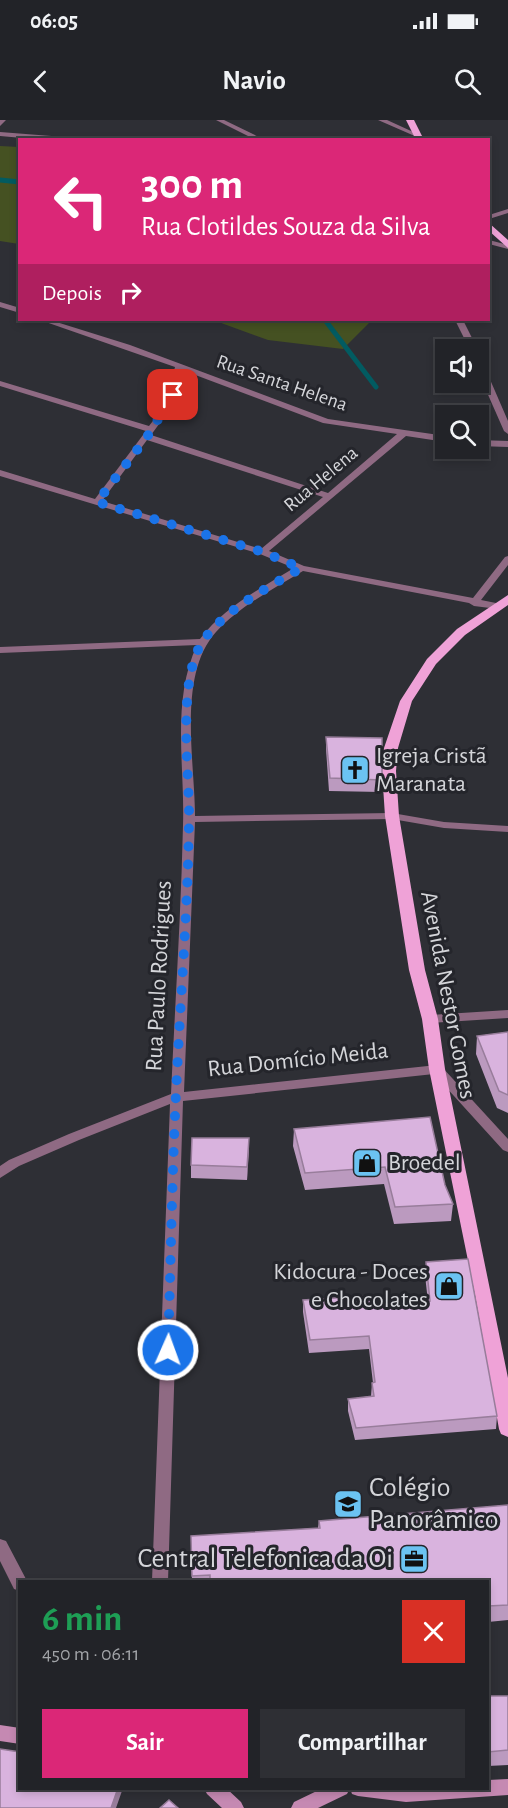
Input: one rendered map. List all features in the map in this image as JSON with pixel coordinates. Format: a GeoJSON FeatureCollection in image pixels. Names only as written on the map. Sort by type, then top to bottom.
{"type":"FeatureCollection","features":[{"type":"Feature","properties":{"kind":"main road"},"geometry":{"type":"LineString","coordinates":[[410,120],[419,138]]}},
{"type":"Feature","properties":{"kind":"main road"},"geometry":{"type":"LineString","coordinates":[[490,227],[508,246]]}},
{"type":"Feature","properties":{"kind":"main road","name":"Avenida Nestor Gomes"},"geometry":{"type":"LineString","coordinates":[[503,603],[461,632],[431,662],[406,701],[392,748],[389,771],[392,816],[417,970],[430,1019],[436,1069],[484,1295],[508,1429]]}},
{"type":"Feature","properties":{"kind":"street"},"geometry":{"type":"LineString","coordinates":[[219,120],[258,138]]}},
{"type":"Feature","properties":{"kind":"street"},"geometry":{"type":"LineString","coordinates":[[381,120],[419,138]]}},
{"type":"Feature","properties":{"kind":"street"},"geometry":{"type":"LineString","coordinates":[[0,134],[51,138]]}},
{"type":"Feature","properties":{"kind":"street"},"geometry":{"type":"LineString","coordinates":[[490,217],[508,211]]}},
{"type":"Feature","properties":{"kind":"street"},"geometry":{"type":"LineString","coordinates":[[490,242],[508,246]]}},
{"type":"Feature","properties":{"kind":"street"},"geometry":{"type":"LineString","coordinates":[[0,304],[18,310]]}},
{"type":"Feature","properties":{"kind":"street","name":"Rua Santa Helena"},"geometry":{"type":"LineString","coordinates":[[47,321],[179,366],[326,421],[435,438]]}},
{"type":"Feature","properties":{"kind":"street"},"geometry":{"type":"LineString","coordinates":[[460,321],[468,339]]}},
{"type":"Feature","properties":{"kind":"street"},"geometry":{"type":"LineString","coordinates":[[97,502],[150,433],[173,395],[179,366]]}},
{"type":"Feature","properties":{"kind":"street"},"geometry":{"type":"LineString","coordinates":[[0,383],[328,496]]}},
{"type":"Feature","properties":{"kind":"street"},"geometry":{"type":"LineString","coordinates":[[489,387],[508,431]]}},
{"type":"Feature","properties":{"kind":"street","name":"Rua Helena"},"geometry":{"type":"LineString","coordinates":[[263,552],[403,434]]}},
{"type":"Feature","properties":{"kind":"street"},"geometry":{"type":"LineString","coordinates":[[489,443],[508,444]]}},
{"type":"Feature","properties":{"kind":"street"},"geometry":{"type":"LineString","coordinates":[[0,473],[263,552],[301,568],[474,603],[503,603]]}},
{"type":"Feature","properties":{"kind":"street"},"geometry":{"type":"LineString","coordinates":[[474,603],[508,559]]}},
{"type":"Feature","properties":{"kind":"street","name":"Rua Paulo Rodrigues"},"geometry":{"type":"LineString","coordinates":[[160,1580],[176,1097],[189,819],[187,770],[189,691],[203,642],[222,621],[252,598],[301,568]]}},
{"type":"Feature","properties":{"kind":"street"},"geometry":{"type":"LineString","coordinates":[[0,650],[203,642]]}},
{"type":"Feature","properties":{"kind":"street"},"geometry":{"type":"LineString","coordinates":[[189,819],[392,816],[444,825],[508,829]]}},
{"type":"Feature","properties":{"kind":"street"},"geometry":{"type":"LineString","coordinates":[[430,1019],[508,1014]]}},
{"type":"Feature","properties":{"kind":"street"},"geometry":{"type":"LineString","coordinates":[[436,1069],[508,1147]]}},
{"type":"Feature","properties":{"kind":"street","name":"Rua Domício Meida"},"geometry":{"type":"LineString","coordinates":[[0,1173],[14,1163],[74,1137],[176,1097],[436,1069]]}},
{"type":"Feature","properties":{"kind":"street"},"geometry":{"type":"LineString","coordinates":[[0,1546],[18,1580]]}},
{"type":"Feature","properties":{"kind":"street"},"geometry":{"type":"LineString","coordinates":[[0,1733],[18,1736]]}},
{"type":"Feature","properties":{"kind":"street"},"geometry":{"type":"LineString","coordinates":[[489,1788],[508,1787]]}},
{"type":"Feature","properties":{"kind":"street"},"geometry":{"type":"LineString","coordinates":[[215,1790],[235,1808]]}},
{"type":"Feature","properties":{"kind":"street"},"geometry":{"type":"LineString","coordinates":[[300,1808],[338,1790]]}},
{"type":"Feature","properties":{"kind":"street"},"geometry":{"type":"LineString","coordinates":[[374,1790],[406,1794],[464,1790]]}},
{"type":"Feature","properties":{"kind":"green space"},"geometry":{"type":"Polygon","coordinates":[[[0,146],[18,147],[18,244],[0,241],[0,146]]]}},
{"type":"Feature","properties":{"kind":"green space"},"geometry":{"type":"Polygon","coordinates":[[[216,321],[371,321],[343,349],[268,340],[216,321]]]}},
{"type":"Feature","properties":{"kind":"building","name":"Igreja Cristã Maranata"},"geometry":{"type":"Polygon","coordinates":[[[326,737],[382,738],[382,780],[330,778],[326,737]]]}},
{"type":"Feature","properties":{"kind":"building"},"geometry":{"type":"Polygon","coordinates":[[[508,1032],[508,1095],[499,1091],[477,1036],[508,1032]]]}},
{"type":"Feature","properties":{"kind":"building"},"geometry":{"type":"Polygon","coordinates":[[[430,1117],[445,1185],[453,1204],[395,1207],[385,1167],[305,1173],[294,1129],[430,1117]]]}},
{"type":"Feature","properties":{"kind":"building"},"geometry":{"type":"Polygon","coordinates":[[[192,1138],[249,1138],[247,1167],[191,1165],[192,1138]]]}},
{"type":"Feature","properties":{"kind":"building"},"geometry":{"type":"Polygon","coordinates":[[[468,1259],[497,1416],[356,1428],[348,1399],[374,1396],[372,1383],[375,1382],[369,1336],[310,1340],[303,1300],[368,1296],[371,1307],[430,1301],[426,1262],[468,1259]]]}},
{"type":"Feature","properties":{"kind":"building"},"geometry":{"type":"Polygon","coordinates":[[[508,1505],[508,1605],[489,1606],[489,1580],[210,1580],[210,1575],[192,1576],[191,1536],[320,1528],[319,1521],[508,1505]]]}},
{"type":"Feature","properties":{"kind":"building"},"geometry":{"type":"Polygon","coordinates":[[[489,1696],[508,1696],[508,1750],[489,1752],[489,1696]]]}},
{"type":"Feature","properties":{"kind":"building"},"geometry":{"type":"Polygon","coordinates":[[[0,1749],[18,1752],[18,1790],[117,1790],[111,1808],[0,1808],[0,1749]]]}},
{"type":"Feature","properties":{"kind":"building"},"geometry":{"type":"Polygon","coordinates":[[[169,1800],[178,1808],[160,1808],[169,1800]]]}},
{"type":"Feature","properties":{"kind":"waterway"},"geometry":{"type":"LineString","coordinates":[[0,180],[18,182]]}},
{"type":"Feature","properties":{"kind":"waterway"},"geometry":{"type":"LineString","coordinates":[[326,321],[376,387]]}},
{"type":"Feature","properties":{"kind":"place","name":"Igreja Cristã Maranata"},"geometry":{"type":"Point","coordinates":[355,770]}},
{"type":"Feature","properties":{"kind":"place","name":"Broedel"},"geometry":{"type":"Point","coordinates":[367,1163]}},
{"type":"Feature","properties":{"kind":"place","name":"Kidocura - Doces e Chocolates"},"geometry":{"type":"Point","coordinates":[449,1286]}},
{"type":"Feature","properties":{"kind":"place","name":"Colégio Panorâmico"},"geometry":{"type":"Point","coordinates":[348,1504]}},
{"type":"Feature","properties":{"kind":"place","name":"Central Telefonica da Oi"},"geometry":{"type":"Point","coordinates":[414,1559]}},
{"type":"Feature","properties":{"kind":"route"},"geometry":{"type":"LineString","coordinates":[[168,1350],[176,1097],[189,819],[187,770],[189,691],[203,642],[222,621],[252,598],[301,568],[263,552],[97,502],[147,437],[169,405],[173,395]]}}]}
